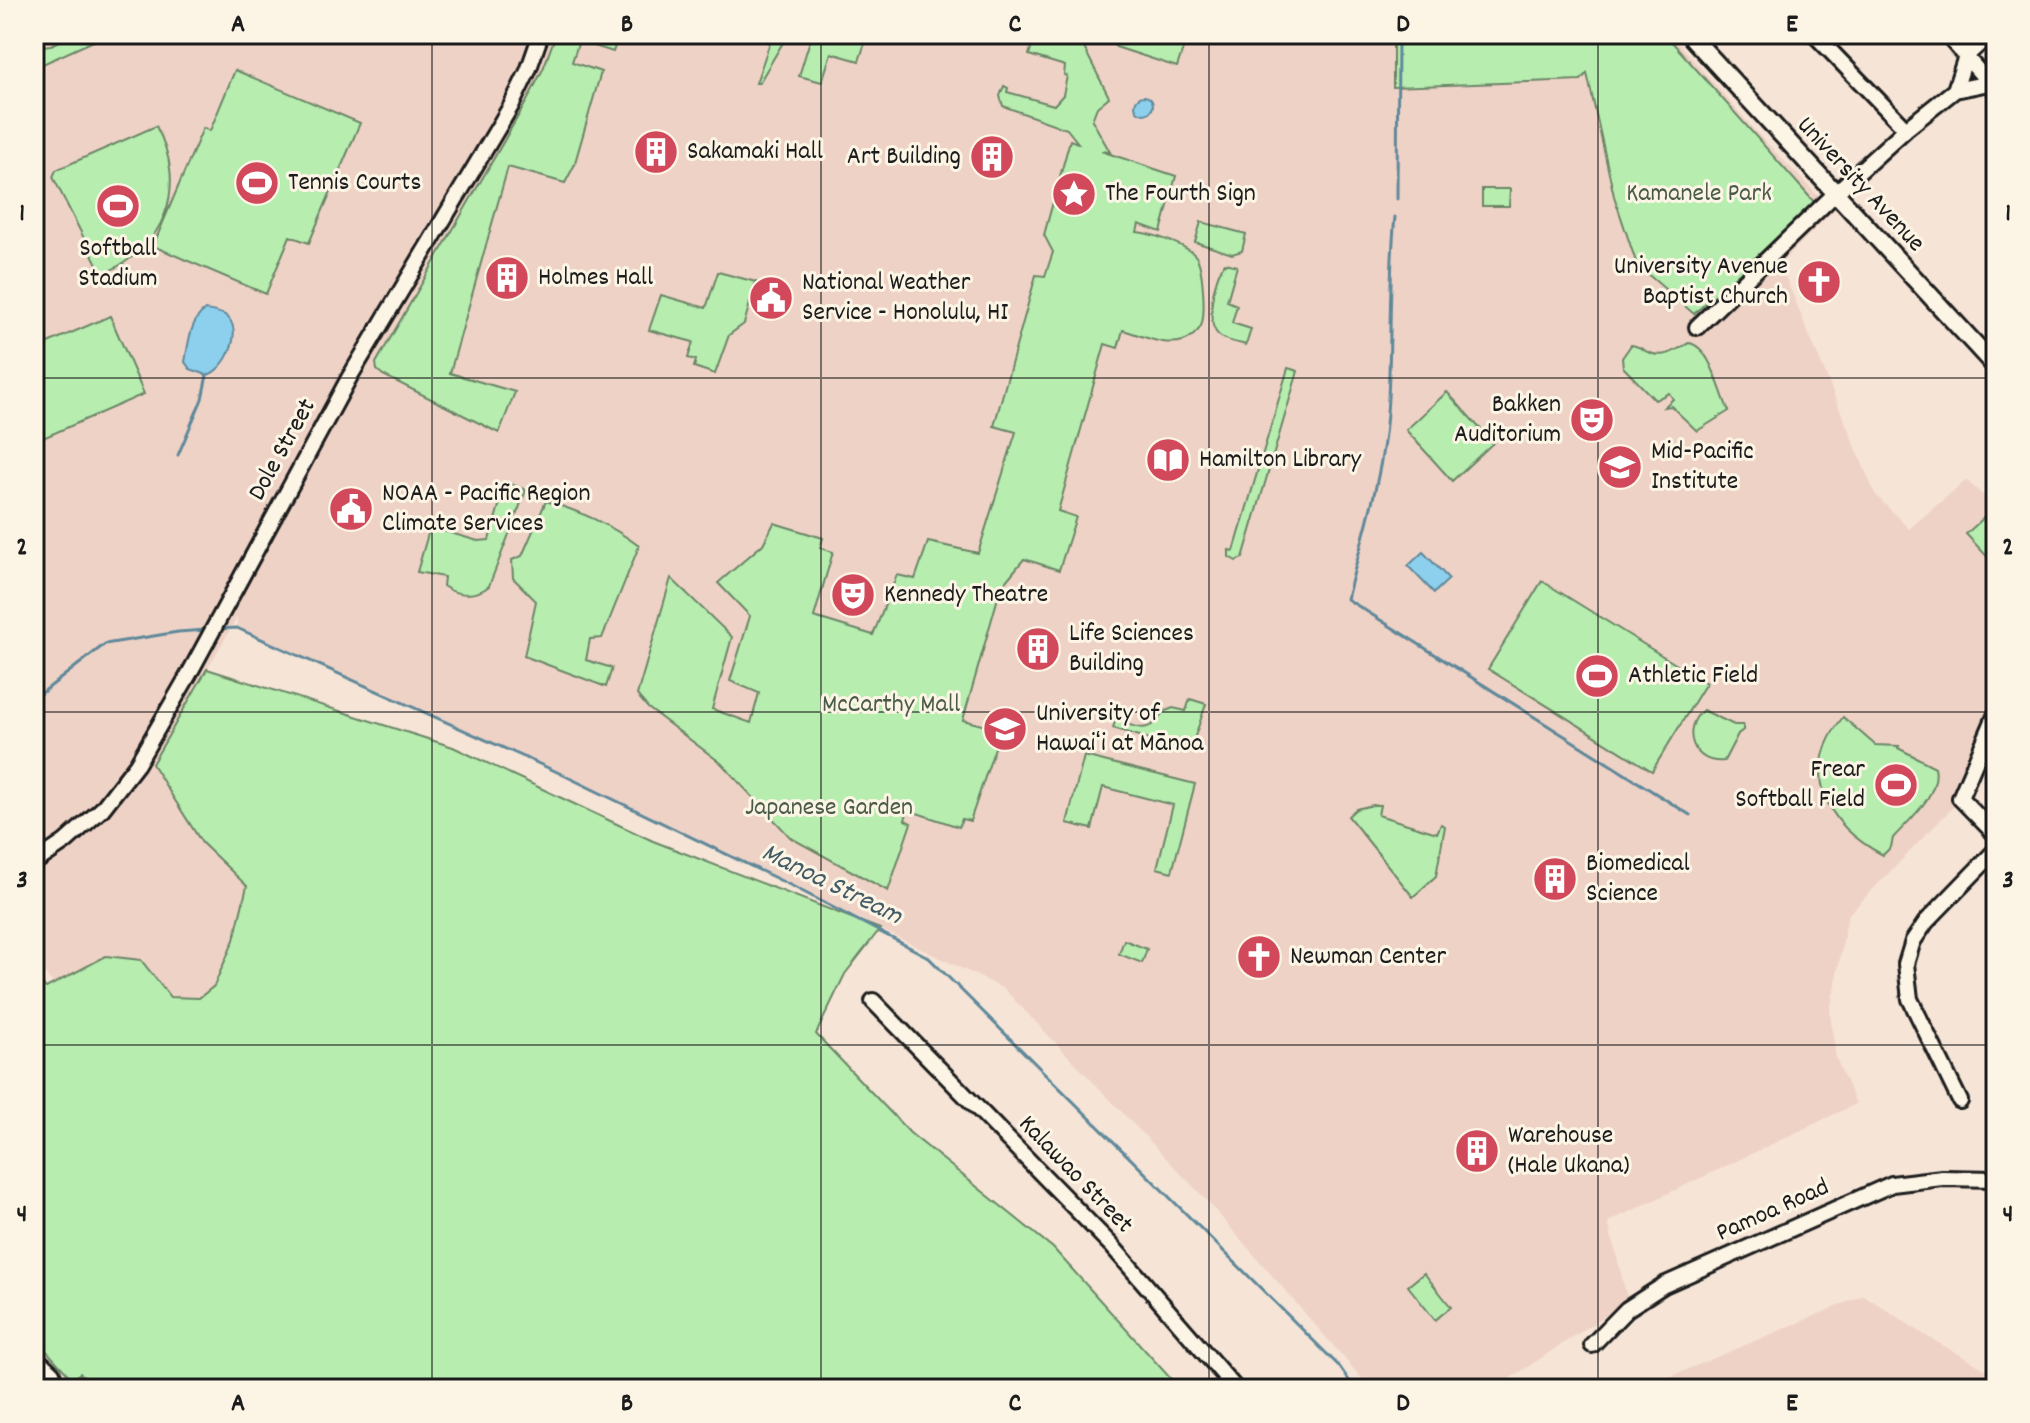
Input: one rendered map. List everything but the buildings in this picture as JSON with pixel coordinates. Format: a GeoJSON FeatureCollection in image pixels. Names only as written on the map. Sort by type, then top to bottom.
{"type":"FeatureCollection","features":[{"type":"Feature","properties":{"kind":"main road","name":"University Avenue"},"geometry":{"type":"LineString","coordinates":[[1689,34],[1996,367]]}},
{"type":"Feature","properties":{"kind":"street","name":"Dole Street"},"geometry":{"type":"LineString","coordinates":[[34,863],[65,842],[102,809],[137,764],[349,378],[511,106],[541,34]]}},
{"type":"Feature","properties":{"kind":"street"},"geometry":{"type":"LineString","coordinates":[[1814,34],[1906,129]]}},
{"type":"Feature","properties":{"kind":"street"},"geometry":{"type":"LineString","coordinates":[[1946,34],[1992,87]]}},
{"type":"Feature","properties":{"kind":"street"},"geometry":{"type":"LineString","coordinates":[[1697,327],[1906,129],[1955,90],[1966,56],[1990,34]]}},
{"type":"Feature","properties":{"kind":"street"},"geometry":{"type":"LineString","coordinates":[[1955,90],[1992,87]]}},
{"type":"Feature","properties":{"kind":"street"},"geometry":{"type":"LineString","coordinates":[[1996,714],[1960,798],[1996,835]]}},
{"type":"Feature","properties":{"kind":"street"},"geometry":{"type":"LineString","coordinates":[[1960,1101],[1910,999],[1906,964],[1913,941],[1926,922],[1996,850]]}},
{"type":"Feature","properties":{"kind":"street","name":"Kalawao Street"},"geometry":{"type":"LineString","coordinates":[[873,1001],[1112,1246],[1236,1389]]}},
{"type":"Feature","properties":{"kind":"street","name":"Pamoa Road"},"geometry":{"type":"LineString","coordinates":[[1592,1345],[1627,1309],[1664,1285],[1892,1184],[1942,1178],[1996,1179]]}},
{"type":"Feature","properties":{"kind":"street"},"geometry":{"type":"LineString","coordinates":[[34,1356],[52,1373],[58,1389]]}},
{"type":"Feature","properties":{"kind":"shaded area","name":"University of Hawaiʻi at Mānoa"},"geometry":{"type":"Polygon","coordinates":[[[34,34],[1671,34],[1758,134],[1833,211],[1780,264],[1875,494],[1909,529],[1966,480],[1996,507],[1996,721],[1961,799],[1848,915],[1830,1012],[1836,1058],[1856,1104],[1608,1222],[1628,1301],[1494,1389],[1371,1389],[1207,1201],[1004,989],[555,771],[237,628],[237,618],[197,687],[284,948],[122,1060],[34,962],[34,34]]]}},
{"type":"Feature","properties":{"kind":"shaded area"},"geometry":{"type":"Polygon","coordinates":[[[1864,1295],[1928,1337],[1996,1375],[1996,1389],[1663,1389],[1660,1381],[1864,1295]]]}},
{"type":"Feature","properties":{"kind":"green space"},"geometry":{"type":"Polygon","coordinates":[[[76,34],[109,34],[34,68],[34,47],[51,45],[76,34]]]}},
{"type":"Feature","properties":{"kind":"green space"},"geometry":{"type":"Polygon","coordinates":[[[556,34],[619,34],[613,52],[579,41],[572,62],[601,72],[574,166],[565,183],[508,167],[450,373],[515,392],[499,433],[383,375],[377,370],[376,363],[528,99],[556,34]]]}},
{"type":"Feature","properties":{"kind":"green space"},"geometry":{"type":"Polygon","coordinates":[[[742,34],[788,34],[759,83],[756,83],[770,42],[742,34]]]}},
{"type":"Feature","properties":{"kind":"green space"},"geometry":{"type":"Polygon","coordinates":[[[800,34],[868,34],[859,61],[831,53],[822,82],[799,76],[811,37],[800,34]]]}},
{"type":"Feature","properties":{"kind":"green space","name":"McCarthy Mall"},"geometry":{"type":"Polygon","coordinates":[[[1035,34],[1077,34],[1109,97],[1097,107],[1092,120],[1110,152],[1101,151],[1176,176],[1161,232],[1139,224],[1137,232],[1179,245],[1197,258],[1204,302],[1203,320],[1196,333],[1183,341],[1160,341],[1123,330],[1118,348],[1105,344],[1058,511],[1076,517],[1059,570],[1024,559],[1001,587],[963,720],[1001,730],[970,821],[962,819],[959,827],[908,810],[905,820],[911,823],[888,891],[791,838],[721,763],[648,708],[637,695],[671,578],[732,637],[712,709],[751,723],[759,693],[730,681],[750,616],[718,583],[763,544],[774,523],[823,538],[820,548],[833,552],[814,617],[873,635],[897,575],[915,579],[928,542],[978,553],[1016,432],[994,426],[1036,275],[1045,276],[1053,252],[1044,235],[1070,140],[1078,143],[1067,129],[1003,106],[1000,96],[1004,86],[1008,88],[1007,92],[1054,105],[1063,95],[1067,76],[1064,75],[1065,66],[1029,55],[1035,34]]]}},
{"type":"Feature","properties":{"kind":"green space"},"geometry":{"type":"Polygon","coordinates":[[[1101,34],[1188,34],[1177,67],[1116,47],[1101,34]]]}},
{"type":"Feature","properties":{"kind":"green space","name":"Kamanele Park"},"geometry":{"type":"Polygon","coordinates":[[[1393,34],[1665,34],[1815,203],[1694,314],[1637,265],[1614,196],[1587,73],[1581,80],[1393,87],[1393,34]]]}},
{"type":"Feature","properties":{"kind":"green space","name":"Tennis Courts"},"geometry":{"type":"Polygon","coordinates":[[[235,70],[360,123],[309,243],[290,236],[266,294],[153,246],[203,128],[210,131],[235,70]]]}},
{"type":"Feature","properties":{"kind":"green space","name":"Softball Stadium"},"geometry":{"type":"Polygon","coordinates":[[[156,126],[166,149],[170,171],[170,193],[165,214],[142,249],[102,274],[53,177],[56,170],[156,126]]]}},
{"type":"Feature","properties":{"kind":"green space"},"geometry":{"type":"Polygon","coordinates":[[[1482,189],[1510,189],[1509,206],[1482,206],[1482,189]]]}},
{"type":"Feature","properties":{"kind":"green space"},"geometry":{"type":"Polygon","coordinates":[[[1201,222],[1246,234],[1242,251],[1232,254],[1195,242],[1201,222]]]}},
{"type":"Feature","properties":{"kind":"green space"},"geometry":{"type":"Polygon","coordinates":[[[1225,263],[1237,266],[1227,301],[1237,305],[1232,323],[1251,329],[1246,345],[1221,337],[1212,322],[1214,289],[1225,263]]]}},
{"type":"Feature","properties":{"kind":"green space"},"geometry":{"type":"Polygon","coordinates":[[[718,272],[756,282],[744,324],[729,335],[715,374],[694,367],[696,360],[688,358],[693,342],[649,330],[661,295],[706,308],[718,272]]]}},
{"type":"Feature","properties":{"kind":"green space"},"geometry":{"type":"Polygon","coordinates":[[[110,316],[144,394],[34,442],[34,349],[110,316]]]}},
{"type":"Feature","properties":{"kind":"green space"},"geometry":{"type":"Polygon","coordinates":[[[1689,343],[1697,346],[1709,361],[1729,411],[1697,431],[1671,406],[1664,407],[1673,399],[1669,393],[1655,400],[1623,367],[1622,358],[1631,345],[1661,355],[1689,343]]]}},
{"type":"Feature","properties":{"kind":"green space"},"geometry":{"type":"Polygon","coordinates":[[[1288,368],[1298,371],[1243,558],[1236,561],[1229,557],[1229,550],[1234,551],[1288,368]]]}},
{"type":"Feature","properties":{"kind":"green space"},"geometry":{"type":"Polygon","coordinates":[[[1447,392],[1493,443],[1452,481],[1406,430],[1447,392]]]}},
{"type":"Feature","properties":{"kind":"green space"},"geometry":{"type":"Polygon","coordinates":[[[506,482],[526,490],[489,586],[478,592],[460,593],[443,586],[444,577],[417,572],[430,527],[478,541],[489,540],[506,482]]]}},
{"type":"Feature","properties":{"kind":"green space"},"geometry":{"type":"Polygon","coordinates":[[[546,501],[595,519],[639,546],[602,638],[590,639],[586,660],[612,668],[606,687],[524,656],[536,601],[513,578],[512,560],[522,556],[546,501]]]}},
{"type":"Feature","properties":{"kind":"green space"},"geometry":{"type":"Polygon","coordinates":[[[1988,514],[1996,523],[1996,566],[1966,534],[1988,514]]]}},
{"type":"Feature","properties":{"kind":"green space","name":"Athletic Field"},"geometry":{"type":"Polygon","coordinates":[[[1542,581],[1706,683],[1652,771],[1488,669],[1542,581]]]}},
{"type":"Feature","properties":{"kind":"green space"},"geometry":{"type":"Polygon","coordinates":[[[207,669],[453,747],[653,841],[880,929],[845,974],[816,1034],[910,1133],[1053,1248],[1180,1389],[95,1389],[80,1373],[72,1379],[43,1347],[34,1321],[34,977],[46,988],[106,956],[141,960],[170,997],[199,998],[214,986],[234,940],[247,886],[202,843],[152,764],[207,669]]]}},
{"type":"Feature","properties":{"kind":"green space"},"geometry":{"type":"Polygon","coordinates":[[[1190,699],[1206,704],[1192,745],[1176,747],[1113,728],[1116,718],[1136,727],[1148,727],[1163,712],[1173,708],[1186,711],[1190,699]]]}},
{"type":"Feature","properties":{"kind":"green space"},"geometry":{"type":"Polygon","coordinates":[[[1703,710],[1734,725],[1743,725],[1724,761],[1704,757],[1693,744],[1692,727],[1703,710]]]}},
{"type":"Feature","properties":{"kind":"green space"},"geometry":{"type":"Polygon","coordinates":[[[1843,717],[1875,745],[1899,746],[1935,767],[1936,777],[1929,797],[1893,838],[1891,847],[1883,855],[1847,829],[1825,796],[1821,778],[1823,758],[1830,738],[1843,717]]]}},
{"type":"Feature","properties":{"kind":"green space"},"geometry":{"type":"Polygon","coordinates":[[[1084,756],[1195,784],[1172,872],[1157,868],[1173,805],[1103,787],[1092,829],[1067,823],[1084,756]]]}},
{"type":"Feature","properties":{"kind":"green space"},"geometry":{"type":"Polygon","coordinates":[[[1380,805],[1378,815],[1437,833],[1441,824],[1445,826],[1436,876],[1413,897],[1348,816],[1356,809],[1380,805]]]}},
{"type":"Feature","properties":{"kind":"green space"},"geometry":{"type":"Polygon","coordinates":[[[1124,940],[1147,949],[1142,963],[1119,954],[1124,940]]]}},
{"type":"Feature","properties":{"kind":"green space"},"geometry":{"type":"Polygon","coordinates":[[[1424,1273],[1451,1307],[1435,1320],[1408,1286],[1424,1273]]]}},
{"type":"Feature","properties":{"kind":"water"},"geometry":{"type":"Polygon","coordinates":[[[1144,96],[1153,105],[1144,114],[1135,105],[1144,96]]]}},
{"type":"Feature","properties":{"kind":"water"},"geometry":{"type":"Polygon","coordinates":[[[205,310],[225,315],[233,329],[227,357],[214,372],[207,375],[190,369],[185,362],[193,327],[205,310]]]}},
{"type":"Feature","properties":{"kind":"water"},"geometry":{"type":"Polygon","coordinates":[[[1423,552],[1449,579],[1434,593],[1408,566],[1423,552]]]}},
{"type":"Feature","properties":{"kind":"waterway"},"geometry":{"type":"LineString","coordinates":[[1397,199],[1398,34]]}},
{"type":"Feature","properties":{"kind":"waterway"},"geometry":{"type":"LineString","coordinates":[[1395,217],[1385,437],[1377,483],[1347,599],[1690,815]]}},
{"type":"Feature","properties":{"kind":"waterway"},"geometry":{"type":"LineString","coordinates":[[178,455],[202,399],[207,375]]}},
{"type":"Feature","properties":{"kind":"waterway","name":"Manoa Stream"},"geometry":{"type":"LineString","coordinates":[[218,629],[237,628],[555,771],[792,886],[928,957],[1339,1366],[1355,1389]]}},
{"type":"Feature","properties":{"kind":"waterway","name":"Manoa Stream"},"geometry":{"type":"LineString","coordinates":[[34,699],[105,644],[206,630]]}},
{"type":"Feature","properties":{"kind":"place","name":"Sakamaki Hall"},"geometry":{"type":"Point","coordinates":[656,152]}},
{"type":"Feature","properties":{"kind":"place","name":"Art Building"},"geometry":{"type":"Point","coordinates":[992,157]}},
{"type":"Feature","properties":{"kind":"place","name":"Tennis Courts"},"geometry":{"type":"Point","coordinates":[257,183]}},
{"type":"Feature","properties":{"kind":"place","name":"The Fourth Sign"},"geometry":{"type":"Point","coordinates":[1074,194]}},
{"type":"Feature","properties":{"kind":"place","name":"Softball Stadium"},"geometry":{"type":"Point","coordinates":[118,206]}},
{"type":"Feature","properties":{"kind":"place","name":"Holmes Hall"},"geometry":{"type":"Point","coordinates":[507,278]}},
{"type":"Feature","properties":{"kind":"place","name":"University Avenue Baptist Church"},"geometry":{"type":"Point","coordinates":[1819,282]}},
{"type":"Feature","properties":{"kind":"place","name":"National Weather Service - Honolulu, HI"},"geometry":{"type":"Point","coordinates":[771,298]}},
{"type":"Feature","properties":{"kind":"place","name":"Bakken Auditorium"},"geometry":{"type":"Point","coordinates":[1592,420]}},
{"type":"Feature","properties":{"kind":"place","name":"Hamilton Library"},"geometry":{"type":"Point","coordinates":[1168,460]}},
{"type":"Feature","properties":{"kind":"place","name":"Mid-Pacific Institute"},"geometry":{"type":"Point","coordinates":[1620,467]}},
{"type":"Feature","properties":{"kind":"place","name":"NOAA - Pacific Region Climate Services"},"geometry":{"type":"Point","coordinates":[351,509]}},
{"type":"Feature","properties":{"kind":"place","name":"Kennedy Theatre"},"geometry":{"type":"Point","coordinates":[853,595]}},
{"type":"Feature","properties":{"kind":"place","name":"Life Sciences Building"},"geometry":{"type":"Point","coordinates":[1038,649]}},
{"type":"Feature","properties":{"kind":"place","name":"Athletic Field"},"geometry":{"type":"Point","coordinates":[1597,676]}},
{"type":"Feature","properties":{"kind":"place","name":"University of Hawaiʻi at Mānoa"},"geometry":{"type":"Point","coordinates":[1005,729]}},
{"type":"Feature","properties":{"kind":"place","name":"Frear Softball Field"},"geometry":{"type":"Point","coordinates":[1896,785]}},
{"type":"Feature","properties":{"kind":"place","name":"Biomedical Science"},"geometry":{"type":"Point","coordinates":[1555,879]}},
{"type":"Feature","properties":{"kind":"place","name":"Newman Center"},"geometry":{"type":"Point","coordinates":[1259,957]}},
{"type":"Feature","properties":{"kind":"place","name":"Warehouse (Hale Ukana)"},"geometry":{"type":"Point","coordinates":[1477,1151]}},
{"type":"Feature","properties":{"kind":"park label","name":"Japanese Garden"},"geometry":{"type":"Point","coordinates":[829,808]}}]}
